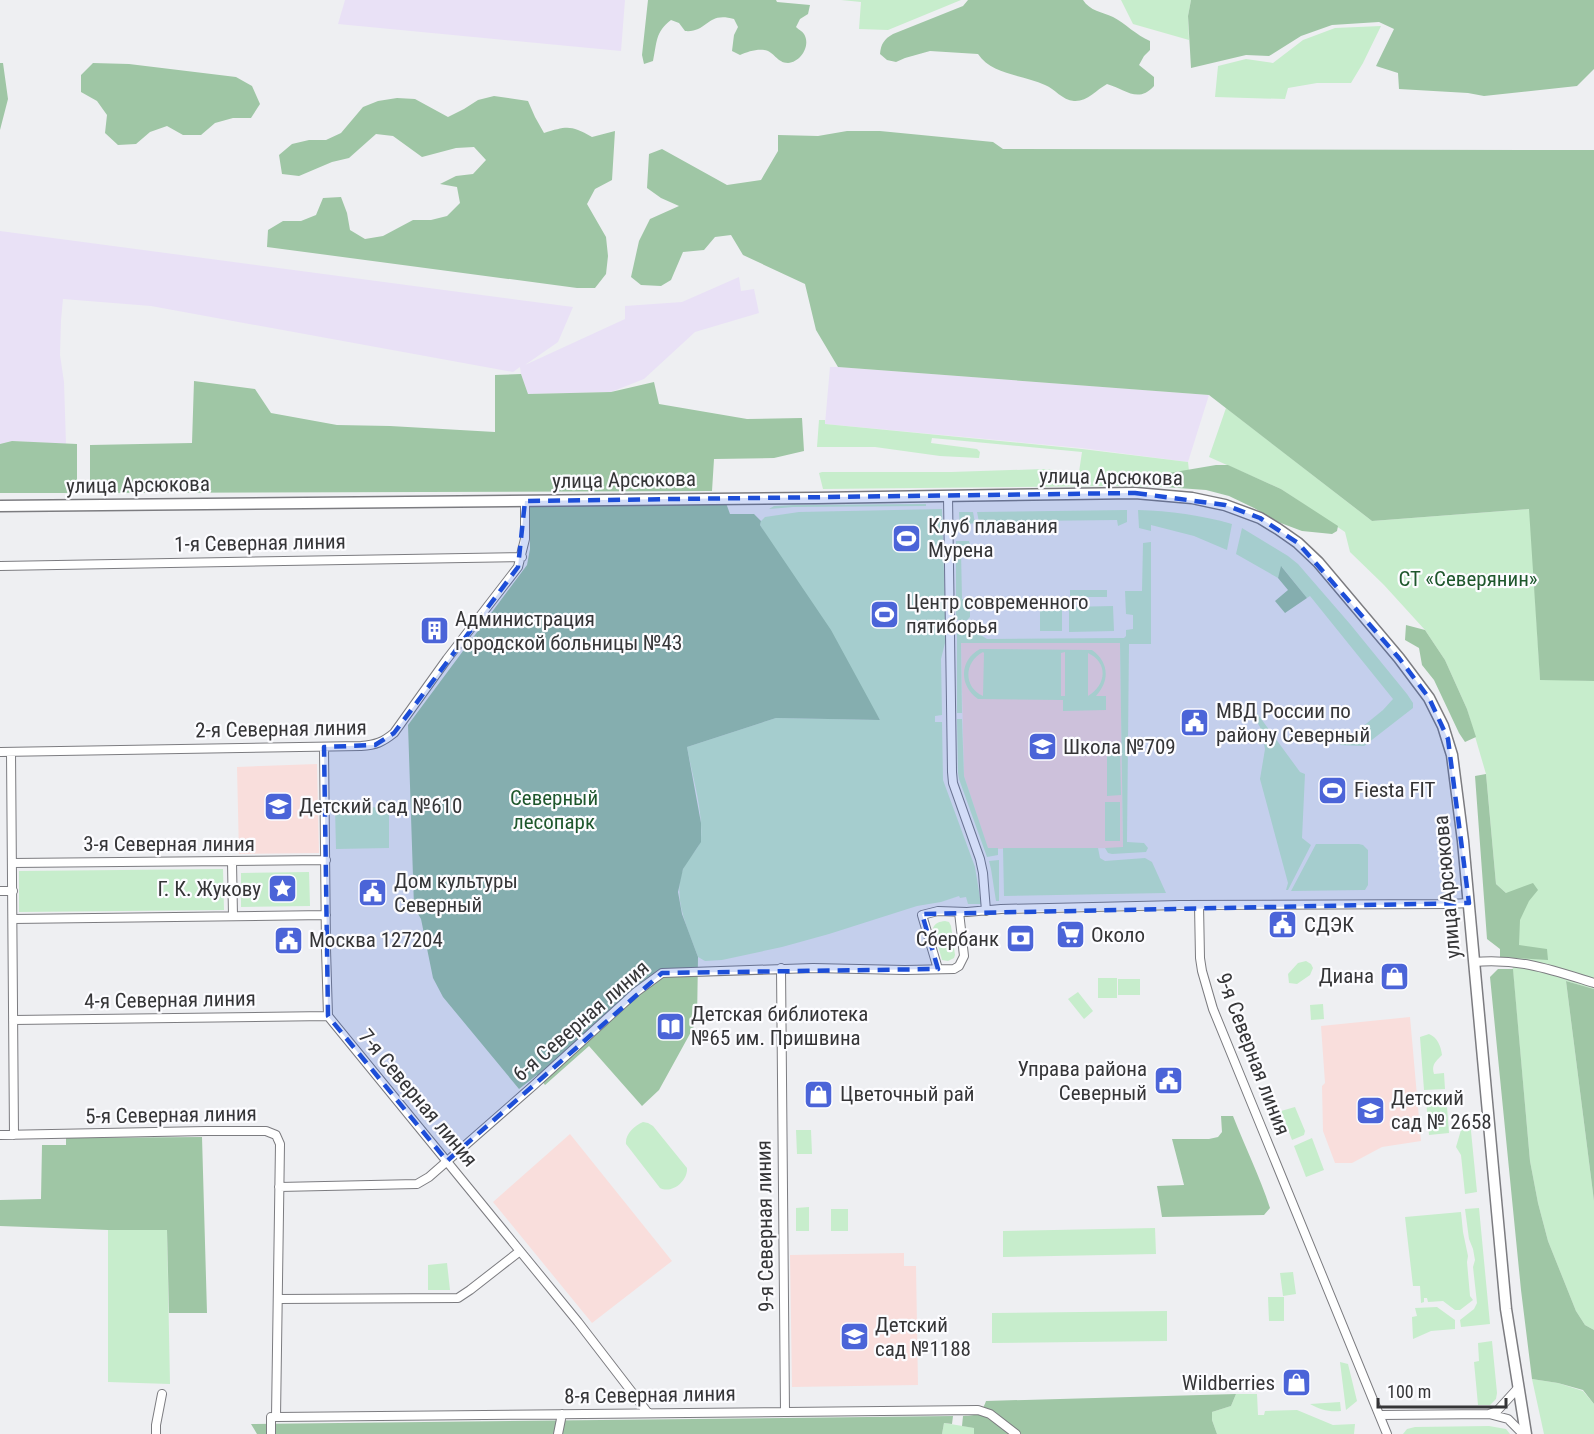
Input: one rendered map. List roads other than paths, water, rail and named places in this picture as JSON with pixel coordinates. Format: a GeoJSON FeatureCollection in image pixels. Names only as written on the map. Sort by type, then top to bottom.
{"type":"FeatureCollection","features":[{"type":"Feature","properties":{"kind":"street","name":"улица Арсюкова"},"geometry":{"type":"LineString","coordinates":[[0,506],[1135,493],[1192,498],[1225,505],[1260,518],[1298,543],[1318,562],[1399,658],[1428,698],[1448,739],[1456,774],[1506,1309],[1525,1434]]}},
{"type":"Feature","properties":{"kind":"street"},"geometry":{"type":"LineString","coordinates":[[948,496],[953,783],[980,859],[986,911]]}},
{"type":"Feature","properties":{"kind":"street","name":"2-я Северная линия"},"geometry":{"type":"LineString","coordinates":[[0,752],[375,746],[394,733],[518,567],[525,539],[525,501]]}},
{"type":"Feature","properties":{"kind":"street","name":"1-я Северная линия"},"geometry":{"type":"LineString","coordinates":[[0,566],[522,557]]}},
{"type":"Feature","properties":{"kind":"street"},"geometry":{"type":"LineString","coordinates":[[324,747],[328,1016]]}},
{"type":"Feature","properties":{"kind":"street"},"geometry":{"type":"LineString","coordinates":[[11,752],[14,1135]]}},
{"type":"Feature","properties":{"kind":"street","name":"3-я Северная линия"},"geometry":{"type":"LineString","coordinates":[[12,862],[326,860]]}},
{"type":"Feature","properties":{"kind":"street"},"geometry":{"type":"LineString","coordinates":[[232,862],[233,916]]}},
{"type":"Feature","properties":{"kind":"street"},"geometry":{"type":"LineString","coordinates":[[0,891],[13,891]]}},
{"type":"Feature","properties":{"kind":"street"},"geometry":{"type":"LineString","coordinates":[[938,969],[922,915],[938,911],[1199,905],[1468,903]]}},
{"type":"Feature","properties":{"kind":"street","name":"9-я Северная линия"},"geometry":{"type":"LineString","coordinates":[[1199,905],[1200,958],[1213,1009],[1387,1434]]}},
{"type":"Feature","properties":{"kind":"street","name":"6-я Северная линия"},"geometry":{"type":"LineString","coordinates":[[279,1187],[417,1184],[429,1177],[526,1092],[636,992],[662,973],[781,968],[954,969],[959,966],[964,956],[959,912]]}},
{"type":"Feature","properties":{"kind":"street"},"geometry":{"type":"LineString","coordinates":[[13,919],[326,915]]}},
{"type":"Feature","properties":{"kind":"street"},"geometry":{"type":"LineString","coordinates":[[1474,962],[1524,963],[1557,970],[1594,983]]}},
{"type":"Feature","properties":{"kind":"street","name":"9-я Северная линия"},"geometry":{"type":"LineString","coordinates":[[781,968],[785,1412]]}},
{"type":"Feature","properties":{"kind":"street","name":"4-я Северная линия"},"geometry":{"type":"LineString","coordinates":[[13,1020],[328,1016]]}},
{"type":"Feature","properties":{"kind":"street","name":"7-я Северная линия"},"geometry":{"type":"LineString","coordinates":[[328,1016],[578,1322],[648,1413]]}},
{"type":"Feature","properties":{"kind":"street","name":"5-я Северная линия"},"geometry":{"type":"LineString","coordinates":[[0,1135],[266,1131],[276,1136],[280,1144],[278,1299],[274,1417],[271,1434]]}},
{"type":"Feature","properties":{"kind":"street"},"geometry":{"type":"LineString","coordinates":[[278,1299],[458,1298],[520,1251]]}},
{"type":"Feature","properties":{"kind":"street"},"geometry":{"type":"LineString","coordinates":[[1489,1414],[1497,1411],[1518,1388]]}},
{"type":"Feature","properties":{"kind":"street"},"geometry":{"type":"LineString","coordinates":[[156,1434],[162,1394]]}},
{"type":"Feature","properties":{"kind":"street","name":"8-я Северная линия"},"geometry":{"type":"LineString","coordinates":[[274,1417],[978,1410],[990,1414],[1016,1434]]}},
{"type":"Feature","properties":{"kind":"street"},"geometry":{"type":"LineString","coordinates":[[558,1434],[562,1414]]}},
{"type":"Feature","properties":{"kind":"street"},"geometry":{"type":"LineString","coordinates":[[1380,1415],[1489,1414],[1508,1419],[1525,1434]]}},
{"type":"Feature","properties":{"kind":"place","name":"Клуб плавания Мурена"},"geometry":{"type":"Point","coordinates":[907,538]}},
{"type":"Feature","properties":{"kind":"place","name":"Центр современного пятиборья"},"geometry":{"type":"Point","coordinates":[885,614]}},
{"type":"Feature","properties":{"kind":"place","name":"Администрация городской больницы №43"},"geometry":{"type":"Point","coordinates":[434,631]}},
{"type":"Feature","properties":{"kind":"place","name":"МВД России по району Северный"},"geometry":{"type":"Point","coordinates":[1195,723]}},
{"type":"Feature","properties":{"kind":"place","name":"Школа №709"},"geometry":{"type":"Point","coordinates":[1042,747]}},
{"type":"Feature","properties":{"kind":"place","name":"Fiesta FIT"},"geometry":{"type":"Point","coordinates":[1333,790]}},
{"type":"Feature","properties":{"kind":"place","name":"Детский сад №610"},"geometry":{"type":"Point","coordinates":[278,806]}},
{"type":"Feature","properties":{"kind":"place","name":"Г. К. Жукову"},"geometry":{"type":"Point","coordinates":[282,889]}},
{"type":"Feature","properties":{"kind":"place","name":"Дом культуры Северный"},"geometry":{"type":"Point","coordinates":[373,893]}},
{"type":"Feature","properties":{"kind":"place","name":"СДЭК"},"geometry":{"type":"Point","coordinates":[1283,925]}},
{"type":"Feature","properties":{"kind":"place","name":"Около"},"geometry":{"type":"Point","coordinates":[1070,935]}},
{"type":"Feature","properties":{"kind":"place","name":"Сбербанк"},"geometry":{"type":"Point","coordinates":[1020,939]}},
{"type":"Feature","properties":{"kind":"place","name":"Москва 127204"},"geometry":{"type":"Point","coordinates":[288,940]}},
{"type":"Feature","properties":{"kind":"place","name":"Диана"},"geometry":{"type":"Point","coordinates":[1395,976]}},
{"type":"Feature","properties":{"kind":"place","name":"Детская библиотека №65 им. Пришвина"},"geometry":{"type":"Point","coordinates":[670,1026]}},
{"type":"Feature","properties":{"kind":"place","name":"Управа района Северный"},"geometry":{"type":"Point","coordinates":[1168,1081]}},
{"type":"Feature","properties":{"kind":"place","name":"Цветочный рай"},"geometry":{"type":"Point","coordinates":[819,1094]}},
{"type":"Feature","properties":{"kind":"place","name":"Детский сад № 2658"},"geometry":{"type":"Point","coordinates":[1370,1110]}},
{"type":"Feature","properties":{"kind":"place","name":"Детский сад №1188"},"geometry":{"type":"Point","coordinates":[854,1337]}},
{"type":"Feature","properties":{"kind":"place","name":"Wildberries"},"geometry":{"type":"Point","coordinates":[1296,1383]}},
{"type":"Feature","properties":{"kind":"park label","name":"СТ «Северянин»"},"geometry":{"type":"Point","coordinates":[1468,579]}},
{"type":"Feature","properties":{"kind":"park label","name":"Северный лесопарк"},"geometry":{"type":"Point","coordinates":[554,810]}}]}
